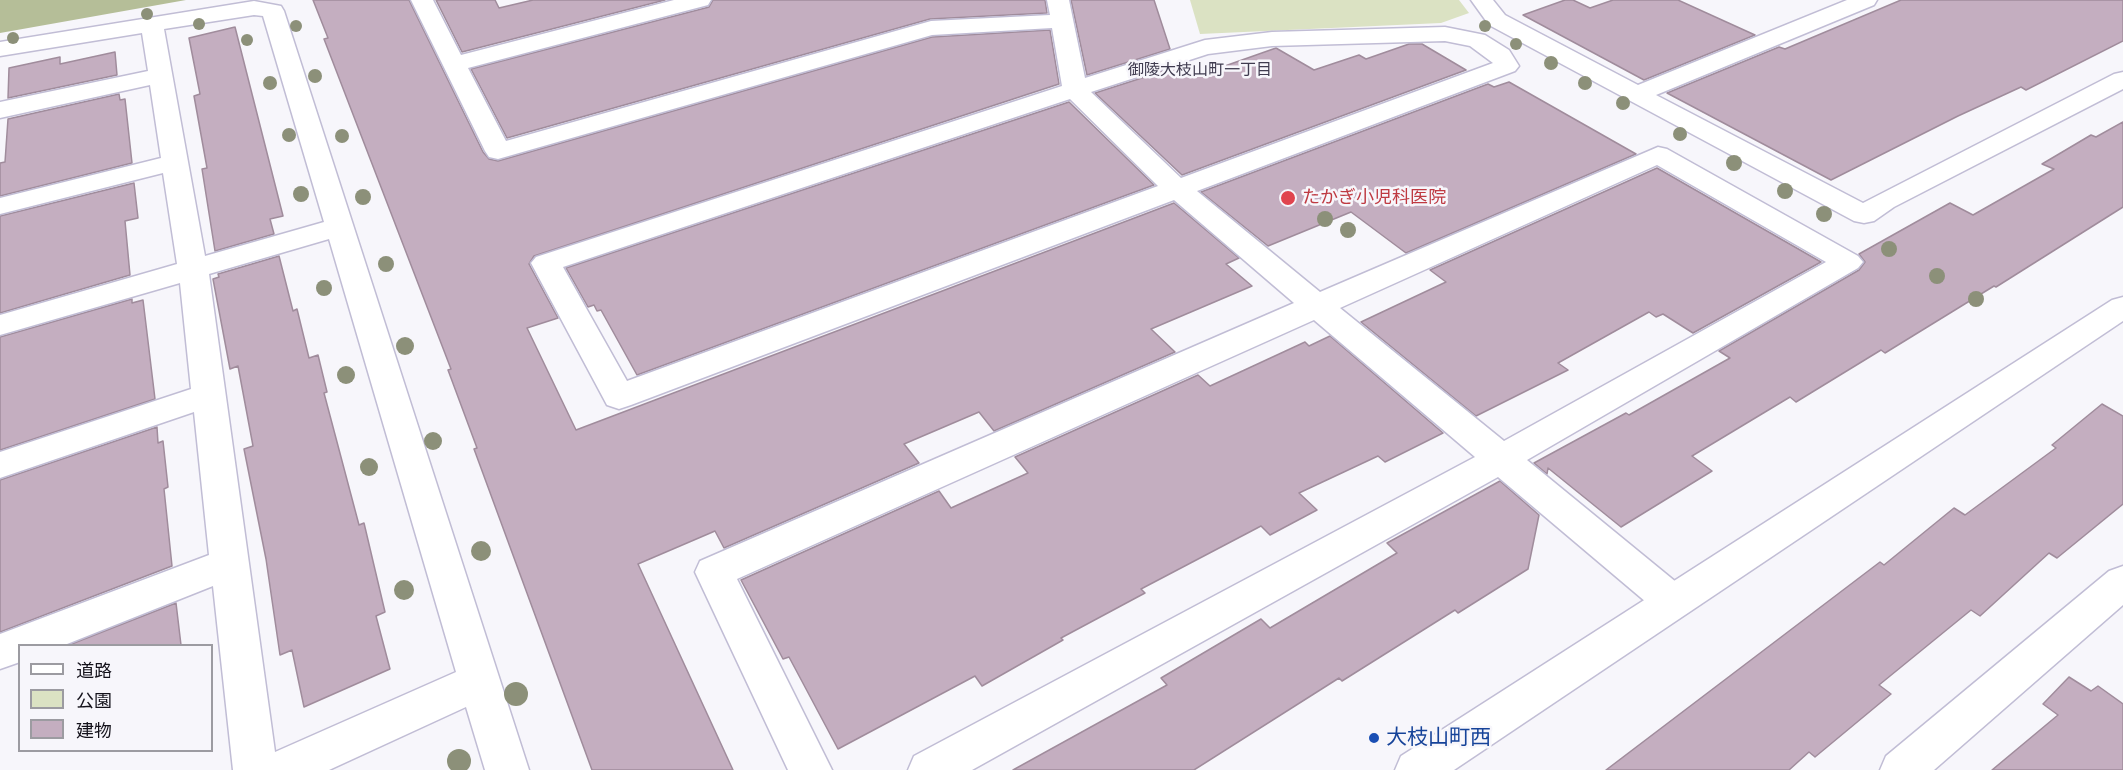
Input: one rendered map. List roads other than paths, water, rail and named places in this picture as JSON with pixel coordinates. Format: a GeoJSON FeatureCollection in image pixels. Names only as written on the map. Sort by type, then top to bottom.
{"type":"FeatureCollection","features":[{"type":"Feature","properties":{"kind":"street"},"geometry":{"type":"LineString","coordinates":[[422,0],[498,151],[932,28],[1060,10],[1075,90],[1178,190],[1673,602]]}},
{"type":"Feature","properties":{"kind":"street"},"geometry":{"type":"LineString","coordinates":[[455,64],[700,0]]}},
{"type":"Feature","properties":{"kind":"street"},"geometry":{"type":"LineString","coordinates":[[1482,0],[1497,20],[1864,215],[1884,201],[2123,79]]}},
{"type":"Feature","properties":{"kind":"street"},"geometry":{"type":"LineString","coordinates":[[1637,94],[1866,0]]}},
{"type":"Feature","properties":{"kind":"street"},"geometry":{"type":"LineString","coordinates":[[0,49],[254,8],[273,11],[507,770]]}},
{"type":"Feature","properties":{"kind":"street"},"geometry":{"type":"LineString","coordinates":[[152,25],[193,269],[255,770]]}},
{"type":"Feature","properties":{"kind":"street"},"geometry":{"type":"LineString","coordinates":[[1445,34],[1477,40],[1501,55],[1507,66],[1178,190],[619,397],[546,263],[1205,47],[1272,39],[1445,34]]}},
{"type":"Feature","properties":{"kind":"street"},"geometry":{"type":"LineString","coordinates":[[0,110],[161,75]]}},
{"type":"Feature","properties":{"kind":"street"},"geometry":{"type":"LineString","coordinates":[[810,770],[714,572],[1658,154],[1848,262],[1501,459],[930,770]]}},
{"type":"Feature","properties":{"kind":"street"},"geometry":{"type":"LineString","coordinates":[[0,206],[176,162]]}},
{"type":"Feature","properties":{"kind":"street"},"geometry":{"type":"LineString","coordinates":[[0,325],[339,227]]}},
{"type":"Feature","properties":{"kind":"street"},"geometry":{"type":"LineString","coordinates":[[1418,770],[2123,307]]}},
{"type":"Feature","properties":{"kind":"street"},"geometry":{"type":"LineString","coordinates":[[0,465],[208,395]]}},
{"type":"Feature","properties":{"kind":"street"},"geometry":{"type":"LineString","coordinates":[[21,644],[230,563]]}},
{"type":"Feature","properties":{"kind":"street"},"geometry":{"type":"LineString","coordinates":[[1902,770],[2123,582]]}},
{"type":"Feature","properties":{"kind":"street"},"geometry":{"type":"LineString","coordinates":[[0,652],[18,645]]}},
{"type":"Feature","properties":{"kind":"street"},"geometry":{"type":"LineString","coordinates":[[282,770],[480,681]]}},
{"type":"Feature","properties":{"kind":"place","name":"たかぎ小児科医院"},"geometry":{"type":"Point","coordinates":[1288,198]}},
{"type":"Feature","properties":{"kind":"place","name":"大枝山町西"},"geometry":{"type":"Point","coordinates":[1374,738]}},
{"type":"Feature","properties":{"kind":"district","name":"御陵大枝山町一丁目"},"geometry":{"type":"Point","coordinates":[1200,70]}}]}
